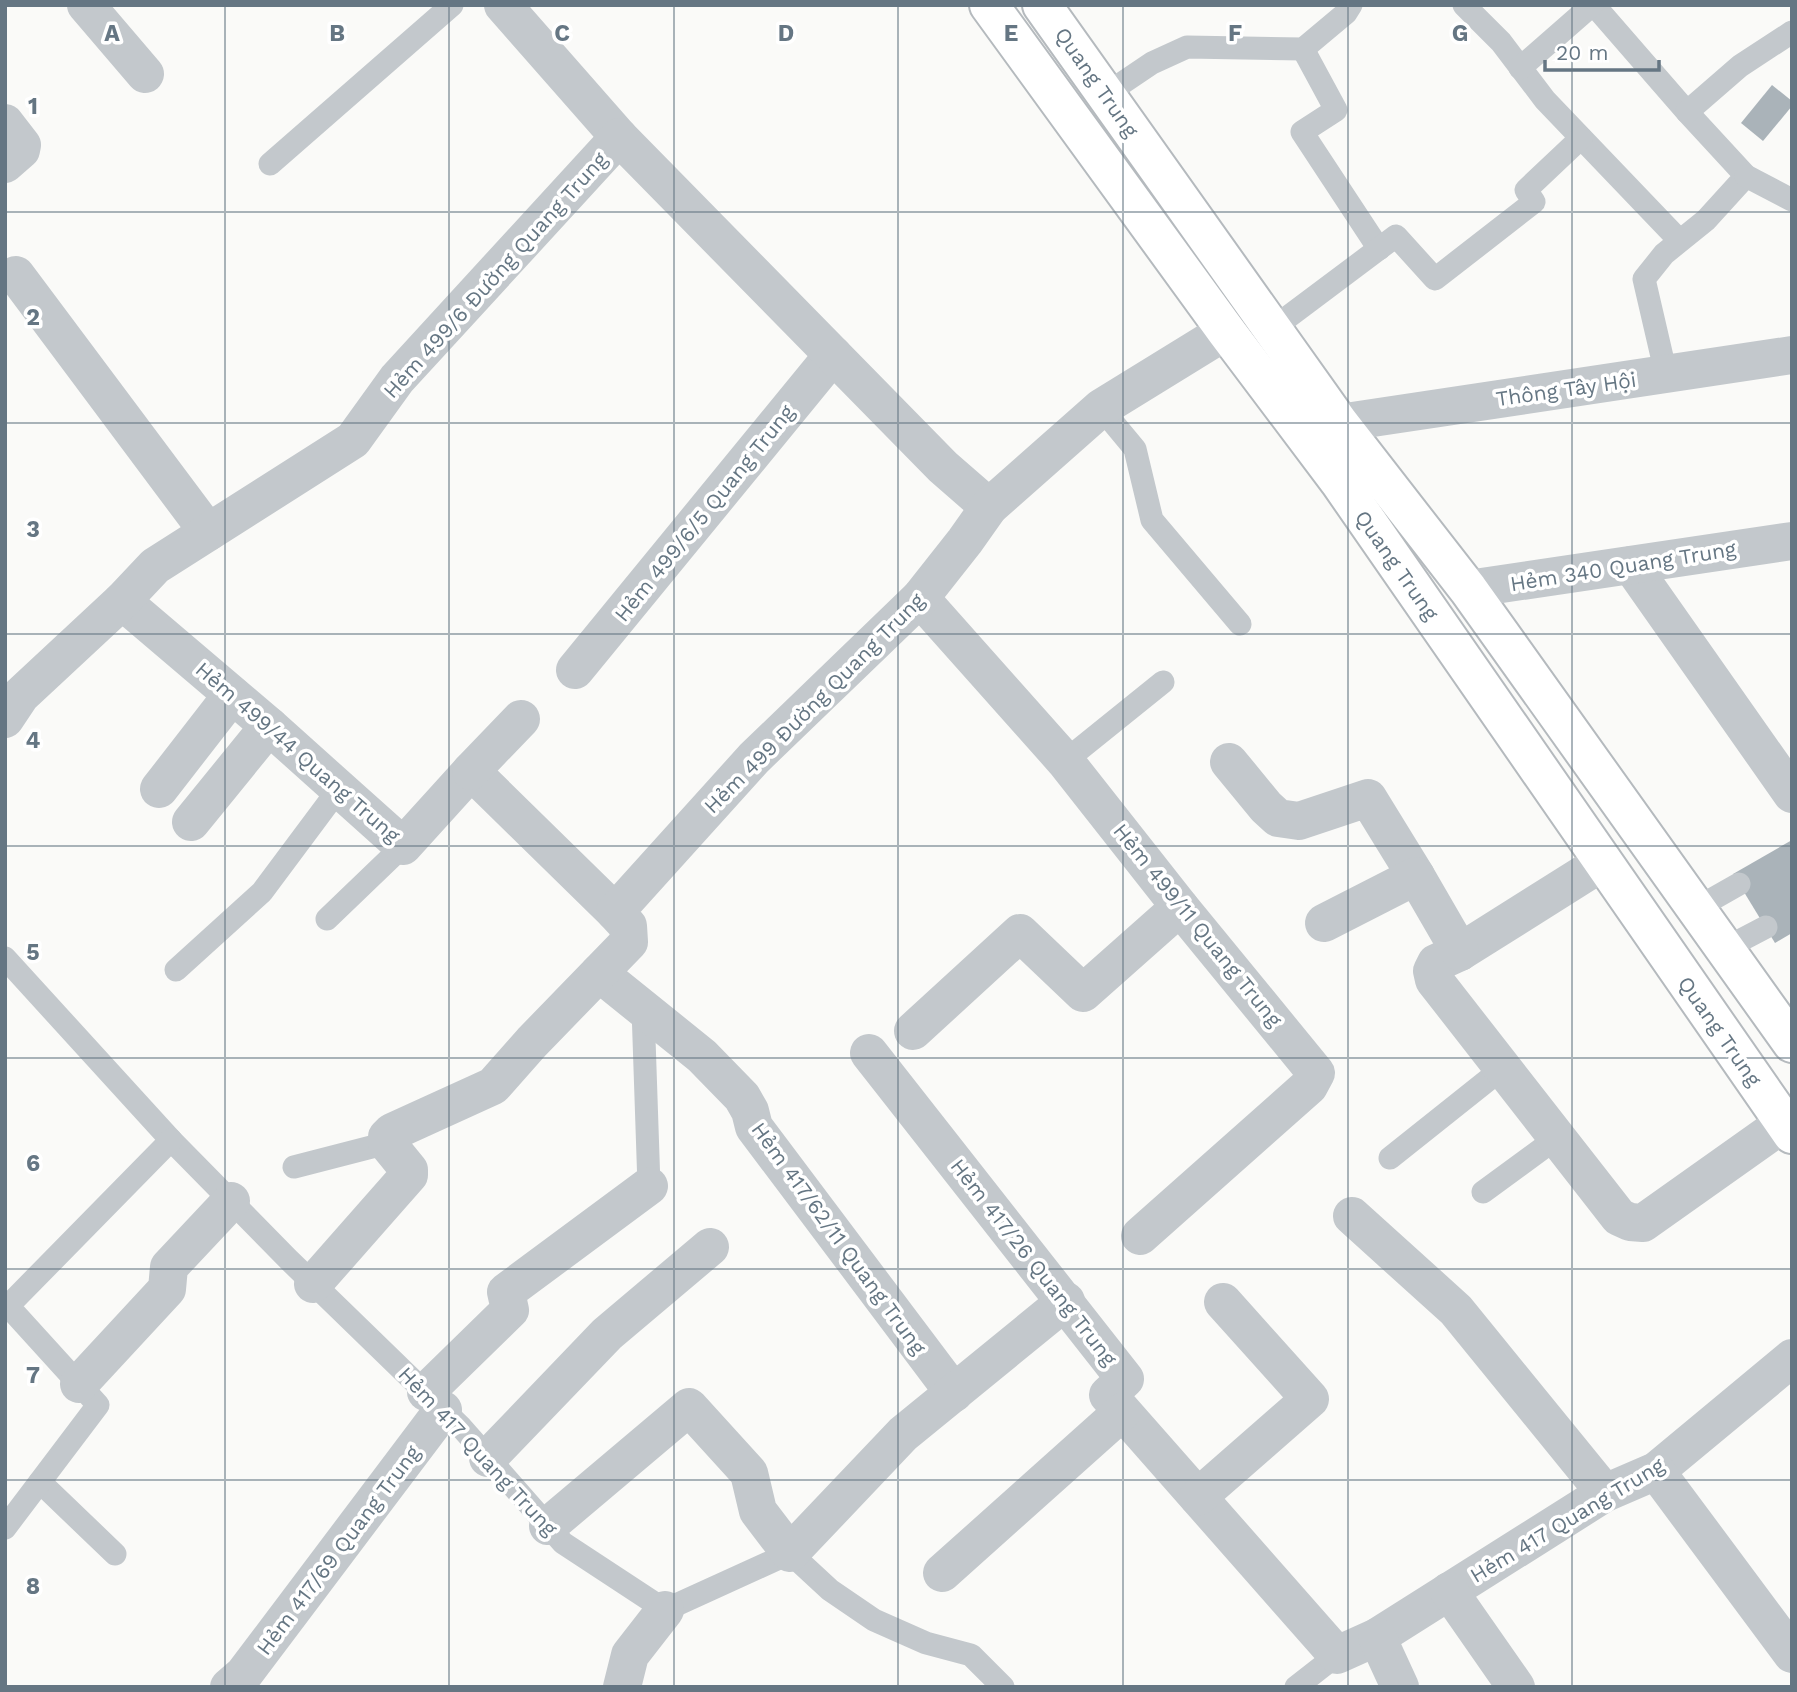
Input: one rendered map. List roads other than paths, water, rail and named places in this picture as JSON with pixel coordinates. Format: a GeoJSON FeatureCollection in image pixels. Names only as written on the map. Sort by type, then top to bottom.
{"type":"FeatureCollection","features":[{"type":"Feature","properties":{"kind":"main road","name":"Quang Trung"},"geometry":{"type":"LineString","coordinates":[[989,5],[1226,331],[1323,430],[1468,589],[1792,1043]]}},
{"type":"Feature","properties":{"kind":"main road","name":"Quang Trung"},"geometry":{"type":"LineString","coordinates":[[1042,5],[1272,329],[1323,430],[1603,862],[1788,1129]]}},
{"type":"Feature","properties":{"kind":"street"},"geometry":{"type":"LineString","coordinates":[[86,5],[145,74]]}},
{"type":"Feature","properties":{"kind":"street"},"geometry":{"type":"LineString","coordinates":[[503,5],[619,136]]}},
{"type":"Feature","properties":{"kind":"street"},"geometry":{"type":"LineString","coordinates":[[5,123],[22,145],[21,150],[5,164]]}},
{"type":"Feature","properties":{"kind":"street","name":"Hẻm 499/6 Đường Quang Trung"},"geometry":{"type":"LineString","coordinates":[[6,715],[21,695],[122,601],[155,566],[353,440],[397,379],[619,136],[943,467],[989,507]]}},
{"type":"Feature","properties":{"kind":"street"},"geometry":{"type":"LineString","coordinates":[[16,275],[208,531]]}},
{"type":"Feature","properties":{"kind":"street","name":"Hẻm 499 Đường Quang Trung"},"geometry":{"type":"LineString","coordinates":[[615,912],[754,758],[920,597],[989,507],[1101,408],[1226,331]]}},
{"type":"Feature","properties":{"kind":"street","name":"Hẻm 499/6/5 Quang Trung"},"geometry":{"type":"LineString","coordinates":[[575,670],[833,355]]}},
{"type":"Feature","properties":{"kind":"street","name":"Thông Tây Hội"},"geometry":{"type":"LineString","coordinates":[[1323,430],[1792,355]]}},
{"type":"Feature","properties":{"kind":"street","name":"Hẻm 340 Quang Trung"},"geometry":{"type":"LineString","coordinates":[[1468,589],[1631,565],[1787,548]]}},
{"type":"Feature","properties":{"kind":"street"},"geometry":{"type":"LineString","coordinates":[[1631,565],[1792,794]]}},
{"type":"Feature","properties":{"kind":"street","name":"Hẻm 499/11 Quang Trung"},"geometry":{"type":"LineString","coordinates":[[920,597],[1065,761],[1316,1073],[1309,1086],[1140,1236]]}},
{"type":"Feature","properties":{"kind":"street","name":"Hẻm 499/44 Quang Trung"},"geometry":{"type":"LineString","coordinates":[[122,601],[269,726],[403,846],[521,719]]}},
{"type":"Feature","properties":{"kind":"street"},"geometry":{"type":"LineString","coordinates":[[159,789],[232,695]]}},
{"type":"Feature","properties":{"kind":"street"},"geometry":{"type":"LineString","coordinates":[[191,822],[269,726]]}},
{"type":"Feature","properties":{"kind":"street"},"geometry":{"type":"LineString","coordinates":[[1229,762],[1278,818],[1299,821],[1368,798],[1460,952]]}},
{"type":"Feature","properties":{"kind":"street"},"geometry":{"type":"LineString","coordinates":[[313,1284],[409,1175],[409,1170],[387,1143],[387,1137],[392,1132],[493,1086],[629,942],[628,926],[471,771]]}},
{"type":"Feature","properties":{"kind":"street"},"geometry":{"type":"LineString","coordinates":[[1603,862],[1460,952],[1436,963],[1432,971],[1434,980],[1619,1217],[1630,1223],[1643,1223],[1788,1129]]}},
{"type":"Feature","properties":{"kind":"street"},"geometry":{"type":"LineString","coordinates":[[1324,923],[1416,876]]}},
{"type":"Feature","properties":{"kind":"street"},"geometry":{"type":"LineString","coordinates":[[913,1031],[1020,933],[1083,993],[1180,907]]}},
{"type":"Feature","properties":{"kind":"street","name":"Hẻm 417/62/11 Quang Trung"},"geometry":{"type":"LineString","coordinates":[[599,973],[702,1056],[742,1097],[750,1111],[754,1127],[954,1393]]}},
{"type":"Feature","properties":{"kind":"street","name":"Hẻm 417/26 Quang Trung"},"geometry":{"type":"LineString","coordinates":[[869,1053],[1125,1378],[1108,1395],[1122,1412]]}},
{"type":"Feature","properties":{"kind":"street","name":"Hẻm 417/69 Quang Trung"},"geometry":{"type":"LineString","coordinates":[[229,1687],[244,1674],[434,1401],[510,1310],[506,1292],[649,1186]]}},
{"type":"Feature","properties":{"kind":"street"},"geometry":{"type":"LineString","coordinates":[[79,1384],[167,1289],[169,1267],[232,1201]]}},
{"type":"Feature","properties":{"kind":"street"},"geometry":{"type":"LineString","coordinates":[[1352,1216],[1456,1310],[1605,1493]]}},
{"type":"Feature","properties":{"kind":"street"},"geometry":{"type":"LineString","coordinates":[[488,1458],[607,1335],[710,1247]]}},
{"type":"Feature","properties":{"kind":"street"},"geometry":{"type":"LineString","coordinates":[[548,1526],[689,1407],[749,1473],[758,1511],[790,1553],[904,1434],[1066,1301]]}},
{"type":"Feature","properties":{"kind":"street"},"geometry":{"type":"LineString","coordinates":[[1198,1497],[1310,1399],[1223,1301]]}},
{"type":"Feature","properties":{"kind":"street","name":"Hẻm 417 Quang Trung"},"geometry":{"type":"LineString","coordinates":[[1336,1655],[1377,1637],[1605,1493],[1656,1471],[1792,1358]]}},
{"type":"Feature","properties":{"kind":"street"},"geometry":{"type":"LineString","coordinates":[[942,1573],[1122,1412],[1336,1655]]}},
{"type":"Feature","properties":{"kind":"street"},"geometry":{"type":"LineString","coordinates":[[1656,1471],[1792,1654]]}},
{"type":"Feature","properties":{"kind":"street"},"geometry":{"type":"LineString","coordinates":[[1449,1591],[1516,1687]]}},
{"type":"Feature","properties":{"kind":"street"},"geometry":{"type":"LineString","coordinates":[[622,1687],[630,1655],[665,1610]]}},
{"type":"Feature","properties":{"kind":"street"},"geometry":{"type":"LineString","coordinates":[[1377,1637],[1400,1687]]}},
{"type":"Feature","properties":{"kind":"lane"},"geometry":{"type":"LineString","coordinates":[[271,163],[452,5]]}},
{"type":"Feature","properties":{"kind":"lane"},"geometry":{"type":"LineString","coordinates":[[1106,94],[1152,64],[1187,47],[1303,49],[1346,13],[1351,5]]}},
{"type":"Feature","properties":{"kind":"lane"},"geometry":{"type":"LineString","coordinates":[[1464,5],[1501,42],[1545,100],[1679,240]]}},
{"type":"Feature","properties":{"kind":"lane"},"geometry":{"type":"LineString","coordinates":[[1520,68],[1593,5],[1746,176],[1792,200]]}},
{"type":"Feature","properties":{"kind":"lane"},"geometry":{"type":"LineString","coordinates":[[1687,112],[1740,66],[1792,32]]}},
{"type":"Feature","properties":{"kind":"lane"},"geometry":{"type":"LineString","coordinates":[[1303,49],[1336,110],[1302,132],[1379,249]]}},
{"type":"Feature","properties":{"kind":"lane"},"geometry":{"type":"LineString","coordinates":[[1272,329],[1394,237],[1399,237],[1435,279],[1534,202],[1526,190],[1581,138]]}},
{"type":"Feature","properties":{"kind":"lane"},"geometry":{"type":"LineString","coordinates":[[1666,374],[1644,279],[1679,240],[1706,220],[1746,176]]}},
{"type":"Feature","properties":{"kind":"lane"},"geometry":{"type":"LineString","coordinates":[[1101,408],[1135,449],[1152,520],[1240,624]]}},
{"type":"Feature","properties":{"kind":"lane"},"geometry":{"type":"LineString","coordinates":[[1065,761],[1163,682]]}},
{"type":"Feature","properties":{"kind":"lane"},"geometry":{"type":"LineString","coordinates":[[176,970],[262,892],[338,790]]}},
{"type":"Feature","properties":{"kind":"lane"},"geometry":{"type":"LineString","coordinates":[[327,919],[403,846]]}},
{"type":"Feature","properties":{"kind":"lane"},"geometry":{"type":"LineString","coordinates":[[1695,909],[1739,884]]}},
{"type":"Feature","properties":{"kind":"lane"},"geometry":{"type":"LineString","coordinates":[[1724,949],[1766,927]]}},
{"type":"Feature","properties":{"kind":"lane","name":"Hẻm 417 Quang Trung"},"geometry":{"type":"LineString","coordinates":[[5,958],[171,1140],[313,1284],[434,1401],[563,1543],[665,1610]]}},
{"type":"Feature","properties":{"kind":"lane"},"geometry":{"type":"LineString","coordinates":[[643,1009],[649,1186]]}},
{"type":"Feature","properties":{"kind":"lane"},"geometry":{"type":"LineString","coordinates":[[1390,1158],[1503,1068]]}},
{"type":"Feature","properties":{"kind":"lane"},"geometry":{"type":"LineString","coordinates":[[1483,1192],[1558,1137]]}},
{"type":"Feature","properties":{"kind":"lane"},"geometry":{"type":"LineString","coordinates":[[5,1528],[98,1405],[8,1306],[171,1140]]}},
{"type":"Feature","properties":{"kind":"lane"},"geometry":{"type":"LineString","coordinates":[[294,1167],[387,1143]]}},
{"type":"Feature","properties":{"kind":"lane"},"geometry":{"type":"LineString","coordinates":[[40,1482],[115,1554]]}},
{"type":"Feature","properties":{"kind":"lane"},"geometry":{"type":"LineString","coordinates":[[665,1610],[790,1553],[830,1590],[874,1620],[926,1643],[971,1655],[1003,1687]]}},
{"type":"Feature","properties":{"kind":"lane","name":"Hẻm 417 Quang Trung"},"geometry":{"type":"LineString","coordinates":[[1296,1687],[1336,1655]]}}]}
